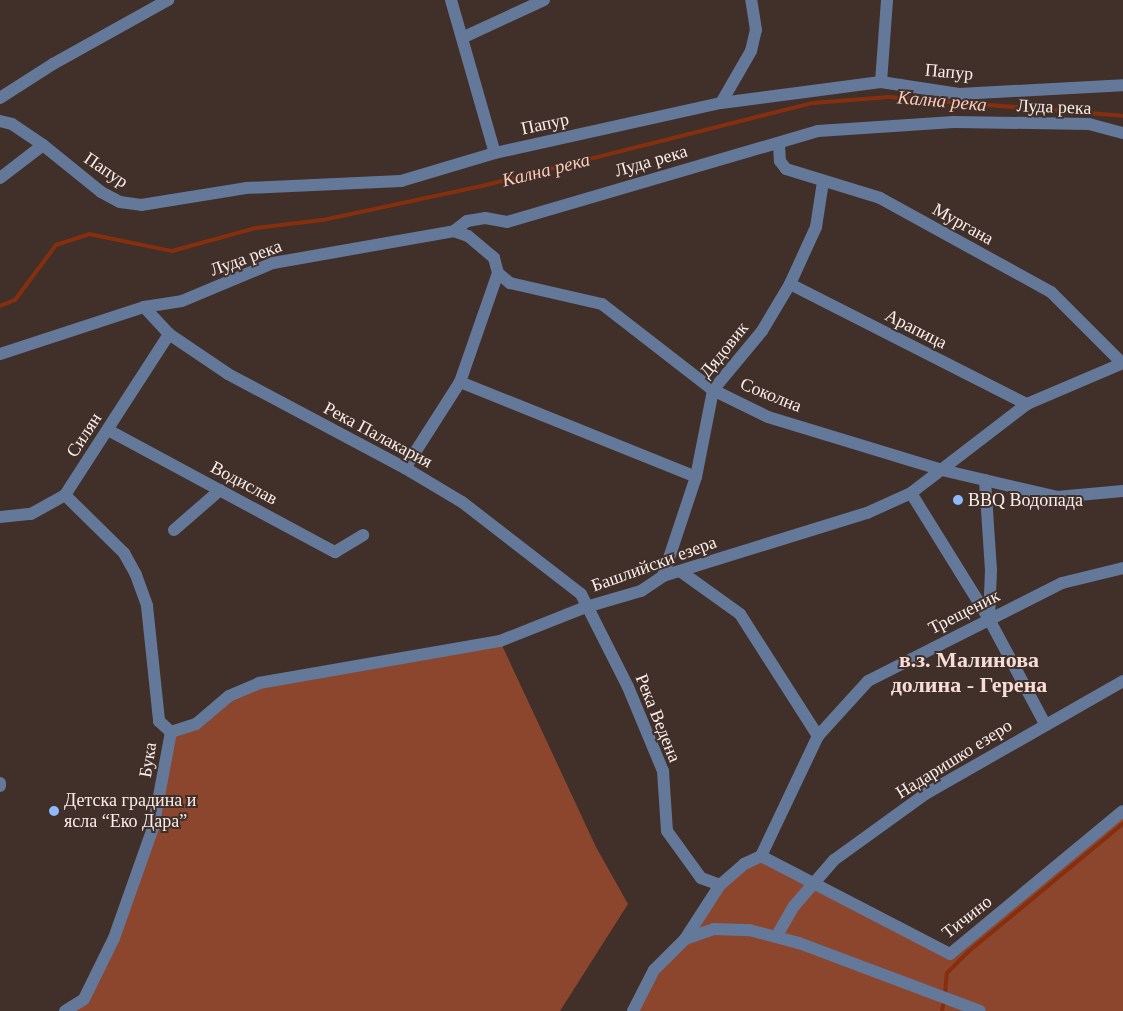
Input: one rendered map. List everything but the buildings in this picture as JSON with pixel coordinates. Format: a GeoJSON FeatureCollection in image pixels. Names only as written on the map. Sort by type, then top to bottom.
{"type":"FeatureCollection","features":[{"type":"Feature","properties":{"kind":"street"},"geometry":{"type":"LineString","coordinates":[[0,98],[53,64],[168,0]]}},
{"type":"Feature","properties":{"kind":"street"},"geometry":{"type":"LineString","coordinates":[[451,0],[464,37],[495,153]]}},
{"type":"Feature","properties":{"kind":"street"},"geometry":{"type":"LineString","coordinates":[[464,37],[544,0]]}},
{"type":"Feature","properties":{"kind":"street"},"geometry":{"type":"LineString","coordinates":[[721,103],[751,51],[756,30],[751,0]]}},
{"type":"Feature","properties":{"kind":"street"},"geometry":{"type":"LineString","coordinates":[[882,82],[888,0]]}},
{"type":"Feature","properties":{"kind":"street","name":"Папур"},"geometry":{"type":"LineString","coordinates":[[0,121],[12,124],[43,145],[101,192],[120,202],[141,205],[246,188],[401,181],[495,153],[721,103],[882,82],[959,94],[1123,85]]}},
{"type":"Feature","properties":{"kind":"street","name":"Луда река"},"geometry":{"type":"LineString","coordinates":[[0,354],[144,307],[182,301],[273,263],[454,231],[467,221],[485,218],[507,222],[779,144],[818,131],[954,122],[1089,124],[1123,133]]}},
{"type":"Feature","properties":{"kind":"street","name":"Мургана"},"geometry":{"type":"LineString","coordinates":[[779,144],[782,166],[823,182],[880,198],[1051,292],[1123,363]]}},
{"type":"Feature","properties":{"kind":"street"},"geometry":{"type":"LineString","coordinates":[[0,178],[43,145]]}},
{"type":"Feature","properties":{"kind":"street","name":"Дядовик"},"geometry":{"type":"LineString","coordinates":[[663,576],[696,477],[713,390],[762,332],[790,284],[816,227],[823,182]]}},
{"type":"Feature","properties":{"kind":"street"},"geometry":{"type":"LineString","coordinates":[[405,468],[460,382],[498,273],[494,258],[468,236],[454,231]]}},
{"type":"Feature","properties":{"kind":"street","name":"Соколна"},"geometry":{"type":"LineString","coordinates":[[498,273],[510,282],[602,304],[713,390],[768,416],[942,470],[1057,497],[1123,491]]}},
{"type":"Feature","properties":{"kind":"street","name":"Арапица"},"geometry":{"type":"LineString","coordinates":[[790,284],[1027,404]]}},
{"type":"Feature","properties":{"kind":"street","name":"Река Палакария"},"geometry":{"type":"LineString","coordinates":[[144,307],[169,334],[236,379],[405,468],[462,502],[581,594],[586,607]]}},
{"type":"Feature","properties":{"kind":"street","name":"Силян"},"geometry":{"type":"LineString","coordinates":[[0,517],[31,514],[65,495],[169,334]]}},
{"type":"Feature","properties":{"kind":"street","name":"Башлийски езера"},"geometry":{"type":"LineString","coordinates":[[171,732],[196,724],[229,696],[259,683],[475,647],[586,607],[641,591],[663,576],[867,513],[911,493],[942,470],[969,445],[1027,404],[1123,363]]}},
{"type":"Feature","properties":{"kind":"street"},"geometry":{"type":"LineString","coordinates":[[460,382],[696,477]]}},
{"type":"Feature","properties":{"kind":"street","name":"Водислав"},"geometry":{"type":"LineString","coordinates":[[108,430],[335,552],[362,535]]}},
{"type":"Feature","properties":{"kind":"street"},"geometry":{"type":"LineString","coordinates":[[985,480],[991,570],[989,619]]}},
{"type":"Feature","properties":{"kind":"street"},"geometry":{"type":"LineString","coordinates":[[174,530],[220,490]]}},
{"type":"Feature","properties":{"kind":"street"},"geometry":{"type":"LineString","coordinates":[[911,493],[989,619],[1044,724]]}},
{"type":"Feature","properties":{"kind":"street","name":"Бука"},"geometry":{"type":"LineString","coordinates":[[65,495],[124,553],[136,575],[147,606],[159,721],[171,732],[153,828],[114,938],[84,999],[65,1011]]}},
{"type":"Feature","properties":{"kind":"street","name":"Трещеник"},"geometry":{"type":"LineString","coordinates":[[761,856],[818,736],[868,680],[1062,583],[1123,568]]}},
{"type":"Feature","properties":{"kind":"street"},"geometry":{"type":"LineString","coordinates":[[680,571],[740,614],[818,736]]}},
{"type":"Feature","properties":{"kind":"street","name":"Река Ведена"},"geometry":{"type":"LineString","coordinates":[[586,607],[628,687],[663,772],[667,831],[701,878],[720,885]]}},
{"type":"Feature","properties":{"kind":"street","name":"Надаришко езеро"},"geometry":{"type":"LineString","coordinates":[[776,937],[794,906],[834,860],[927,793],[1044,724],[1123,681]]}},
{"type":"Feature","properties":{"kind":"street","name":"Тичино"},"geometry":{"type":"LineString","coordinates":[[761,856],[816,882],[950,954],[1123,811]]}},
{"type":"Feature","properties":{"kind":"street"},"geometry":{"type":"LineString","coordinates":[[633,1011],[654,970],[684,939],[720,885],[744,864],[761,856]]}},
{"type":"Feature","properties":{"kind":"street"},"geometry":{"type":"LineString","coordinates":[[684,939],[714,929],[749,930],[872,968],[980,1011]]}},
{"type":"Feature","properties":{"kind":"shaded area"},"geometry":{"type":"Polygon","coordinates":[[[500,641],[596,847],[628,904],[560,1011],[64,1011],[84,999],[133,883],[171,732],[259,683],[500,641]]]}},
{"type":"Feature","properties":{"kind":"shaded area"},"geometry":{"type":"Polygon","coordinates":[[[1123,811],[1123,1011],[633,1011],[720,885],[761,856],[950,954],[1123,811]]]}},
{"type":"Feature","properties":{"kind":"waterway","name":"Кална река"},"geometry":{"type":"LineString","coordinates":[[0,306],[15,300],[56,245],[89,234],[172,251],[256,228],[323,220],[482,186],[813,103],[889,97],[1123,116]]}},
{"type":"Feature","properties":{"kind":"waterway"},"geometry":{"type":"LineString","coordinates":[[945,994],[947,973],[968,952],[1123,824]]}},
{"type":"Feature","properties":{"kind":"waterway"},"geometry":{"type":"LineString","coordinates":[[942,1011],[944,1001]]}},
{"type":"Feature","properties":{"kind":"place","name":"BBQ Водопада"},"geometry":{"type":"Point","coordinates":[958,500]}},
{"type":"Feature","properties":{"kind":"place","name":"Детска градина и ясла “Еко Дара”"},"geometry":{"type":"Point","coordinates":[54,811]}},
{"type":"Feature","properties":{"kind":"district","name":"в.з. Малинова долина - Герена"},"geometry":{"type":"Point","coordinates":[969,672]}}]}
